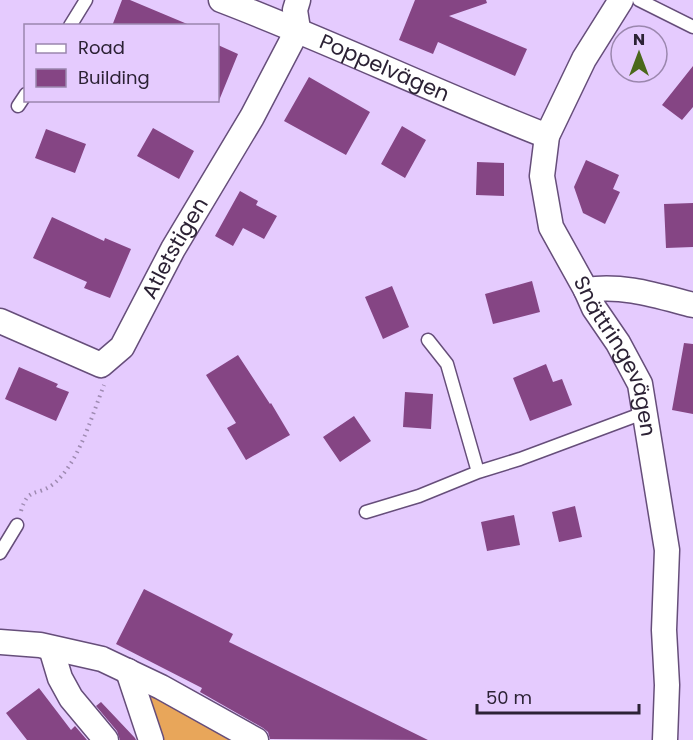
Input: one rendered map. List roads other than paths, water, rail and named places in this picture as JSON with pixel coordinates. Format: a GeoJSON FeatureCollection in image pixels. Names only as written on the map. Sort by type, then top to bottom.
{"type":"FeatureCollection","features":[{"type":"Feature","properties":{"kind":"street","name":"Poppelvägen"},"geometry":{"type":"LineString","coordinates":[[221,0],[298,30],[374,65],[547,136]]}},
{"type":"Feature","properties":{"kind":"street"},"geometry":{"type":"LineString","coordinates":[[298,0],[295,10],[298,30]]}},
{"type":"Feature","properties":{"kind":"street","name":"Snättringevägen"},"geometry":{"type":"LineString","coordinates":[[621,0],[585,59],[547,136],[542,176],[551,227],[594,308],[618,343],[640,384],[668,550],[664,630],[668,685],[665,740]]}},
{"type":"Feature","properties":{"kind":"street","name":"Atletstigen"},"geometry":{"type":"LineString","coordinates":[[0,321],[101,365],[122,347],[173,249],[252,117],[298,30]]}},
{"type":"Feature","properties":{"kind":"street"},"geometry":{"type":"LineString","coordinates":[[586,290],[604,287],[623,288],[693,305]]}},
{"type":"Feature","properties":{"kind":"street"},"geometry":{"type":"LineString","coordinates":[[0,642],[40,645],[102,659],[161,687],[246,737]]}},
{"type":"Feature","properties":{"kind":"street"},"geometry":{"type":"LineString","coordinates":[[51,648],[60,678],[71,698],[106,740]]}},
{"type":"Feature","properties":{"kind":"street"},"geometry":{"type":"LineString","coordinates":[[128,671],[151,740]]}},
{"type":"Feature","properties":{"kind":"lane"},"geometry":{"type":"LineString","coordinates":[[71,24],[86,0]]}},
{"type":"Feature","properties":{"kind":"lane"},"geometry":{"type":"LineString","coordinates":[[639,0],[693,27]]}},
{"type":"Feature","properties":{"kind":"lane"},"geometry":{"type":"LineString","coordinates":[[18,106],[24,97]]}},
{"type":"Feature","properties":{"kind":"lane"},"geometry":{"type":"LineString","coordinates":[[428,340],[447,364],[478,472]]}},
{"type":"Feature","properties":{"kind":"lane"},"geometry":{"type":"LineString","coordinates":[[366,512],[419,496],[478,472],[520,459],[646,412]]}},
{"type":"Feature","properties":{"kind":"lane"},"geometry":{"type":"LineString","coordinates":[[0,553],[17,525]]}}]}
